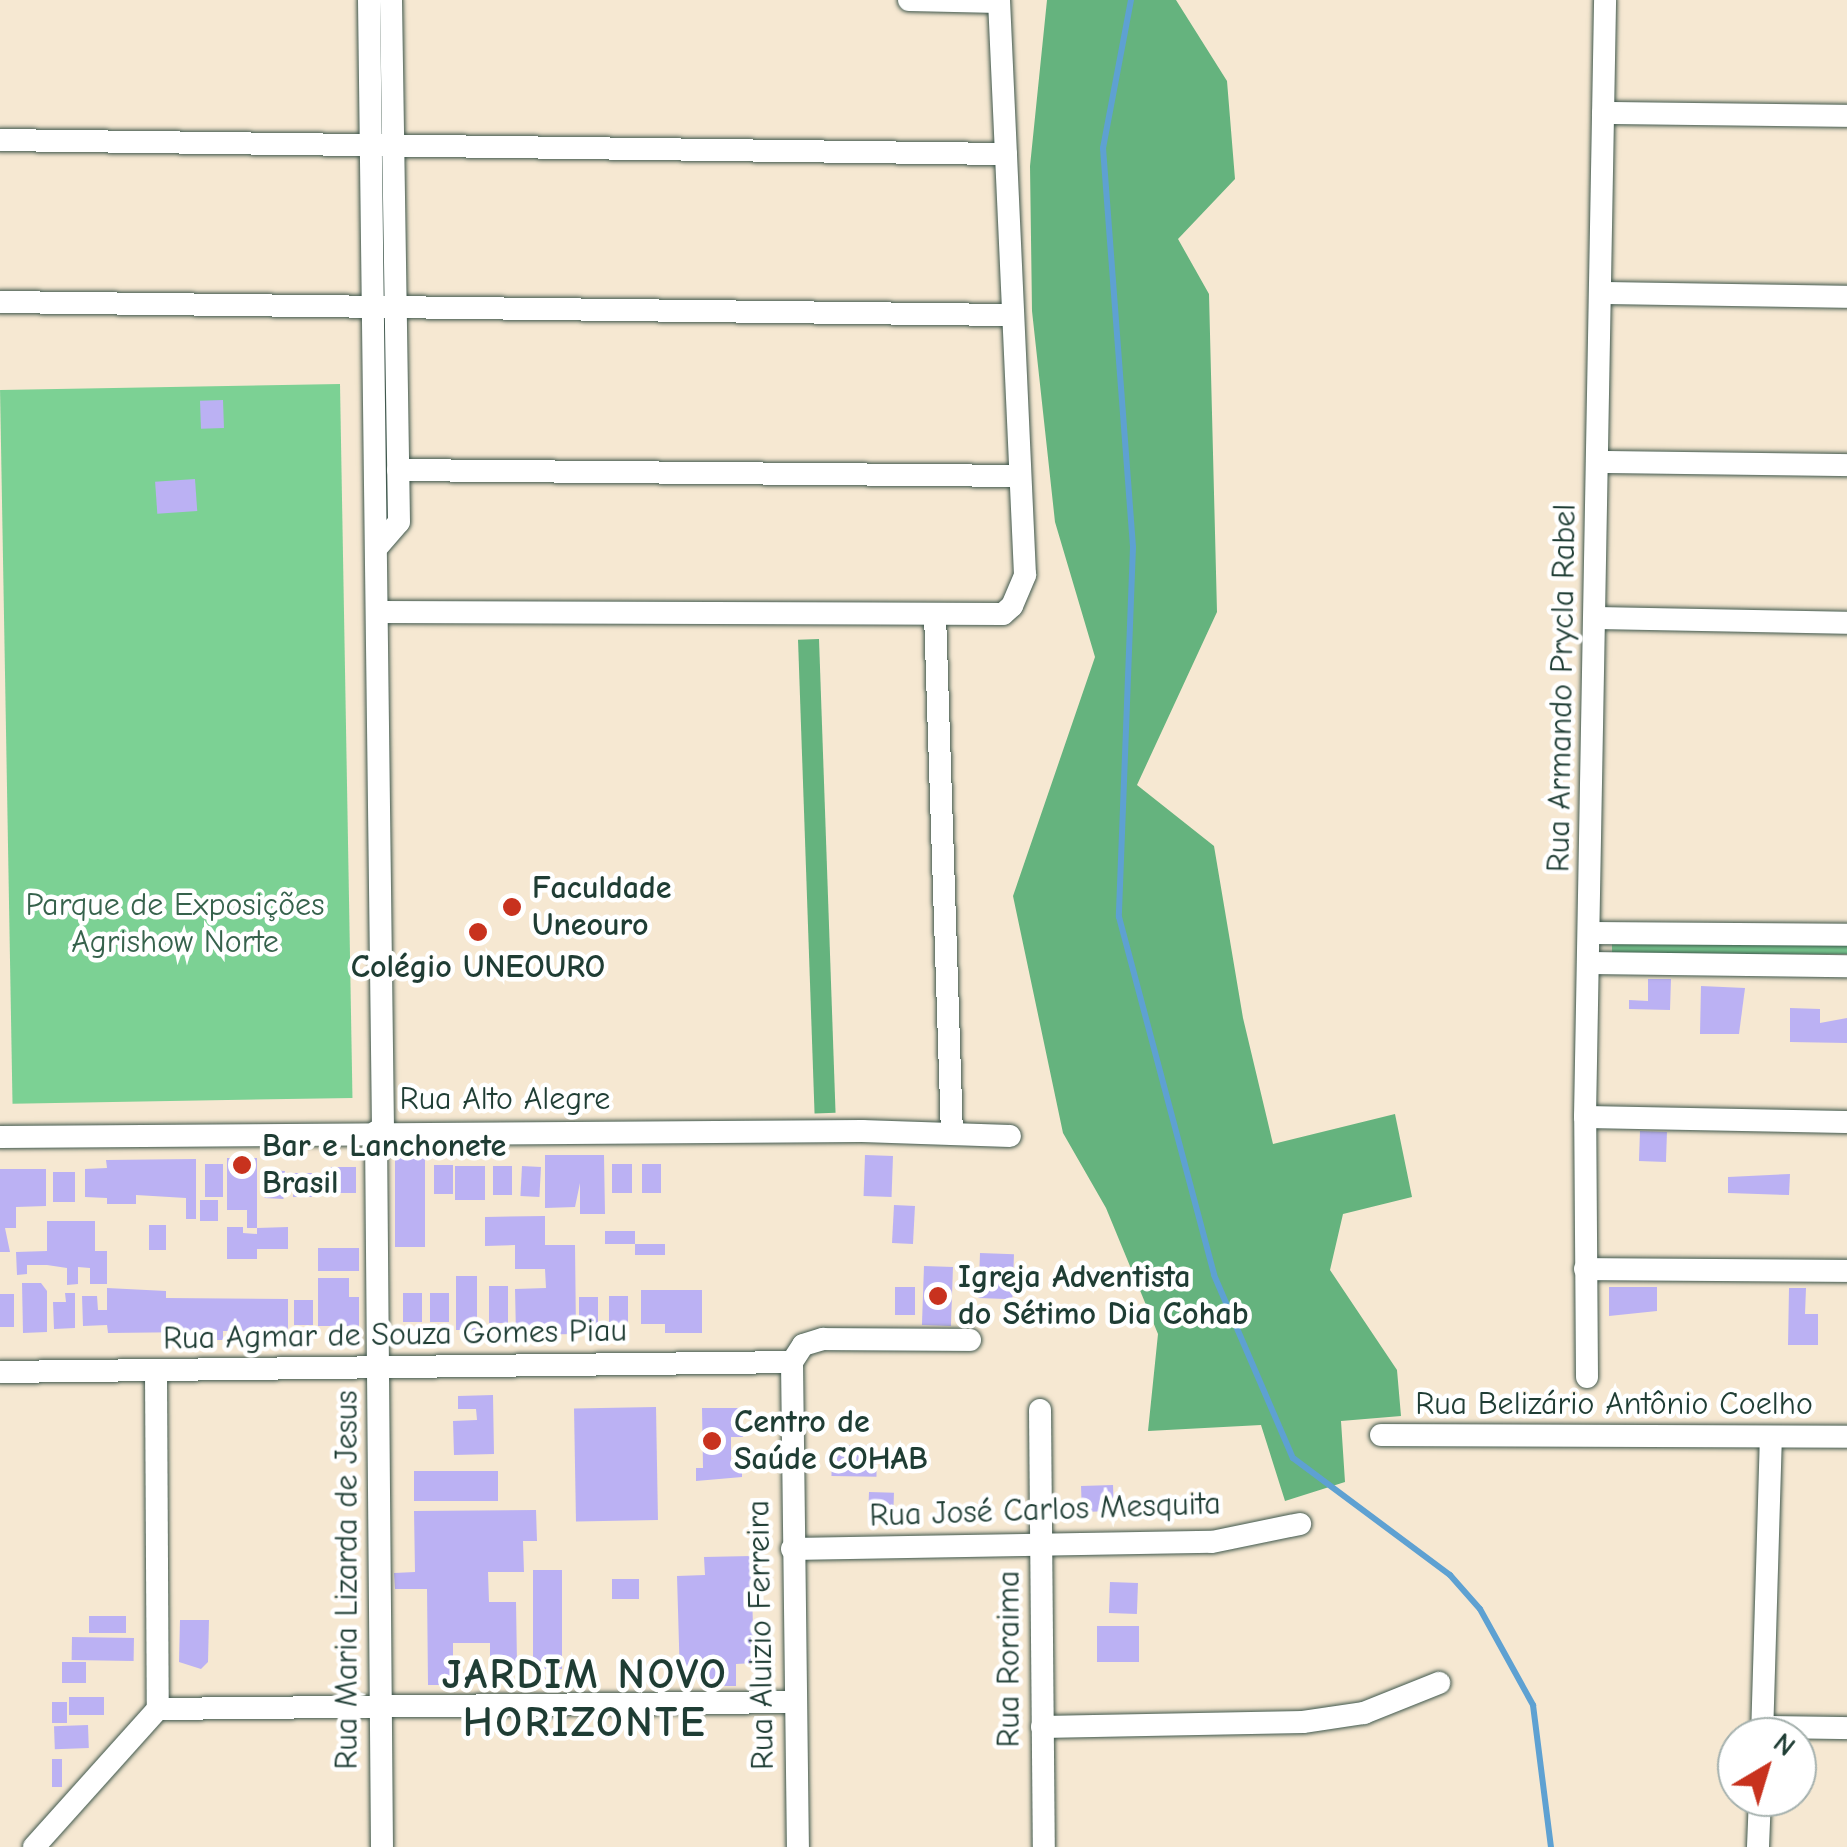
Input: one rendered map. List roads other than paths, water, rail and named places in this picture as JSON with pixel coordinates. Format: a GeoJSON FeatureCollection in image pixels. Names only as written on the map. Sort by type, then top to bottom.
{"type":"FeatureCollection","features":[{"type":"Feature","properties":{"kind":"street"},"geometry":{"type":"LineString","coordinates":[[369,0],[383,145]]}},
{"type":"Feature","properties":{"kind":"street"},"geometry":{"type":"LineString","coordinates":[[379,545],[398,522],[398,470],[385,307],[383,145],[391,0]]}},
{"type":"Feature","properties":{"kind":"street"},"geometry":{"type":"LineString","coordinates":[[378,612],[1003,614],[1012,606],[1025,575],[999,1],[910,0]]}},
{"type":"Feature","properties":{"kind":"street","name":"Rua Armando Prycla Rabel"},"geometry":{"type":"LineString","coordinates":[[1587,1377],[1585,1117],[1605,0]]}},
{"type":"Feature","properties":{"kind":"street"},"geometry":{"type":"LineString","coordinates":[[1604,114],[1847,116]]}},
{"type":"Feature","properties":{"kind":"street"},"geometry":{"type":"LineString","coordinates":[[0,140],[1006,154]]}},
{"type":"Feature","properties":{"kind":"street"},"geometry":{"type":"LineString","coordinates":[[1601,293],[1847,298]]}},
{"type":"Feature","properties":{"kind":"street"},"geometry":{"type":"LineString","coordinates":[[0,302],[1013,316]]}},
{"type":"Feature","properties":{"kind":"street","name":"Rua Maria Lizarda de Jesus"},"geometry":{"type":"LineString","coordinates":[[382,1847],[378,612],[385,307]]}},
{"type":"Feature","properties":{"kind":"street"},"geometry":{"type":"LineString","coordinates":[[1598,462],[1847,465]]}},
{"type":"Feature","properties":{"kind":"street"},"geometry":{"type":"LineString","coordinates":[[398,470],[1020,476]]}},
{"type":"Feature","properties":{"kind":"street"},"geometry":{"type":"LineString","coordinates":[[935,614],[952,1134]]}},
{"type":"Feature","properties":{"kind":"street"},"geometry":{"type":"LineString","coordinates":[[1596,618],[1847,623]]}},
{"type":"Feature","properties":{"kind":"street"},"geometry":{"type":"LineString","coordinates":[[1590,933],[1847,934]]}},
{"type":"Feature","properties":{"kind":"street"},"geometry":{"type":"LineString","coordinates":[[1590,963],[1847,966]]}},
{"type":"Feature","properties":{"kind":"street"},"geometry":{"type":"LineString","coordinates":[[1585,1117],[1847,1122]]}},
{"type":"Feature","properties":{"kind":"street","name":"Rua Alto Alegre"},"geometry":{"type":"LineString","coordinates":[[0,1138],[379,1132],[1010,1136]]}},
{"type":"Feature","properties":{"kind":"street"},"geometry":{"type":"LineString","coordinates":[[1585,1270],[1847,1271]]}},
{"type":"Feature","properties":{"kind":"street"},"geometry":{"type":"LineString","coordinates":[[792,1362],[803,1345],[823,1339],[970,1340]]}},
{"type":"Feature","properties":{"kind":"street","name":"Rua Agmar de Souza Gomes Piau"},"geometry":{"type":"LineString","coordinates":[[0,1372],[792,1362]]}},
{"type":"Feature","properties":{"kind":"street","name":"Rua Aluizio Ferreira"},"geometry":{"type":"LineString","coordinates":[[792,1362],[792,1702],[798,1847]]}},
{"type":"Feature","properties":{"kind":"street"},"geometry":{"type":"LineString","coordinates":[[34,1847],[158,1710],[156,1372]]}},
{"type":"Feature","properties":{"kind":"street","name":"Rua Roraima"},"geometry":{"type":"LineString","coordinates":[[1040,1410],[1044,1847]]}},
{"type":"Feature","properties":{"kind":"street","name":"Rua Belizário Antônio Coelho"},"geometry":{"type":"LineString","coordinates":[[1381,1435],[1847,1437]]}},
{"type":"Feature","properties":{"kind":"street"},"geometry":{"type":"LineString","coordinates":[[1762,1717],[1771,1437]]}},
{"type":"Feature","properties":{"kind":"street","name":"Rua José Carlos Mesquita"},"geometry":{"type":"LineString","coordinates":[[792,1549],[1041,1548],[1212,1542],[1300,1524]]}},
{"type":"Feature","properties":{"kind":"street"},"geometry":{"type":"LineString","coordinates":[[1042,1727],[1303,1722],[1364,1713],[1440,1684]]}},
{"type":"Feature","properties":{"kind":"street"},"geometry":{"type":"LineString","coordinates":[[158,1710],[792,1702]]}},
{"type":"Feature","properties":{"kind":"street"},"geometry":{"type":"LineString","coordinates":[[1817,1729],[1847,1728]]}},
{"type":"Feature","properties":{"kind":"street"},"geometry":{"type":"LineString","coordinates":[[1758,1847],[1759,1817]]}},
{"type":"Feature","properties":{"kind":"waterway"},"geometry":{"type":"LineString","coordinates":[[1131,0],[1103,148],[1133,547],[1119,917],[1214,1275],[1293,1458],[1450,1575],[1480,1609],[1533,1705],[1551,1847]]}},
{"type":"Feature","properties":{"kind":"place","name":"Faculdade Uneouro"},"geometry":{"type":"Point","coordinates":[512,907]}},
{"type":"Feature","properties":{"kind":"place","name":"Colégio UNEOURO"},"geometry":{"type":"Point","coordinates":[478,932]}},
{"type":"Feature","properties":{"kind":"place","name":"Bar e Lanchonete Brasil"},"geometry":{"type":"Point","coordinates":[242,1165]}},
{"type":"Feature","properties":{"kind":"place","name":"Igreja Adventista do Sétimo Dia Cohab"},"geometry":{"type":"Point","coordinates":[938,1296]}},
{"type":"Feature","properties":{"kind":"place","name":"Centro de Saúde COHAB"},"geometry":{"type":"Point","coordinates":[712,1441]}},
{"type":"Feature","properties":{"kind":"district","name":"JARDIM NOVO HORIZONTE"},"geometry":{"type":"Point","coordinates":[585,1699]}},
{"type":"Feature","properties":{"kind":"park label","name":"Parque de Exposições Agrishow Norte"},"geometry":{"type":"Point","coordinates":[175,924]}}]}
